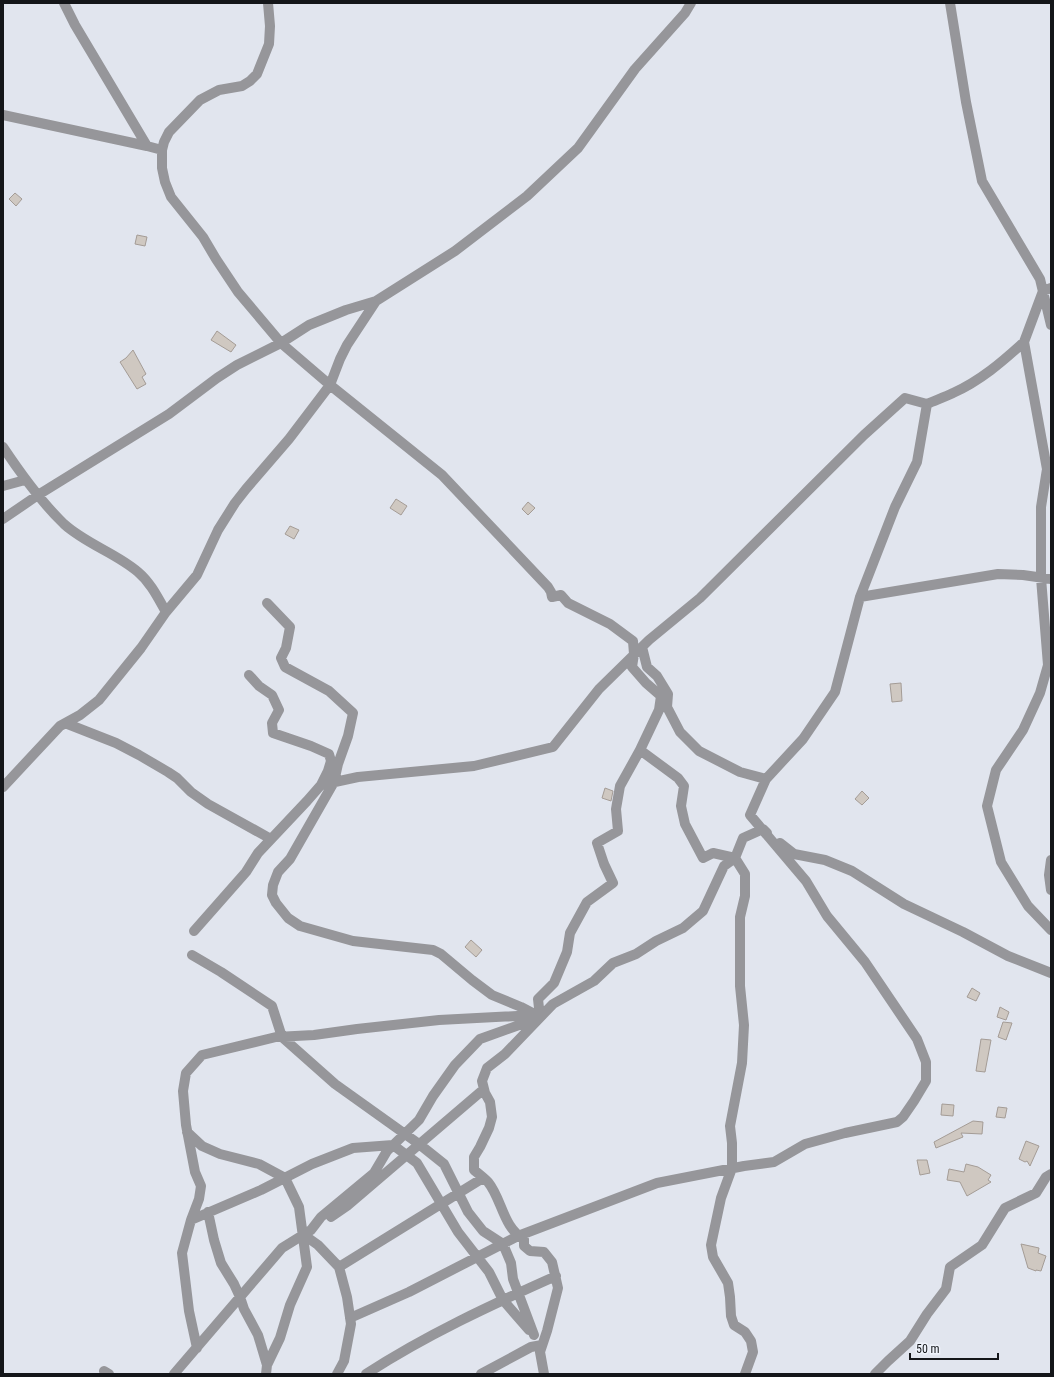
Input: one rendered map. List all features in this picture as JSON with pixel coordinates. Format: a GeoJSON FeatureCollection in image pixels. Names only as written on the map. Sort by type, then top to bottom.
{"type":"FeatureCollection","features":[{"type":"Feature","properties":{"kind":"street"},"geometry":{"type":"LineString","coordinates":[[64,3],[75,25],[147,146]]}},
{"type":"Feature","properties":{"kind":"street"},"geometry":{"type":"LineString","coordinates":[[268,3],[270,26],[269,44],[257,74],[242,86],[219,90],[200,100],[169,132],[162,150],[162,168],[165,182],[171,197],[203,236],[238,292],[281,343],[330,385],[442,475],[548,587],[552,597],[561,595],[568,602],[610,624],[633,641],[634,654],[632,667],[646,683],[661,696],[659,710],[640,750],[620,786],[616,809],[618,831],[597,843],[604,864],[613,883],[587,902],[570,933],[567,952],[554,983],[538,999],[538,1016]]}},
{"type":"Feature","properties":{"kind":"street"},"geometry":{"type":"LineString","coordinates":[[3,520],[38,496],[169,414],[237,365],[281,343],[309,325],[346,310],[376,302],[455,251],[527,196],[578,148],[636,69],[685,13],[691,3]]}},
{"type":"Feature","properties":{"kind":"street"},"geometry":{"type":"LineString","coordinates":[[950,3],[966,102],[982,181],[1047,289],[1051,300]]}},
{"type":"Feature","properties":{"kind":"street"},"geometry":{"type":"LineString","coordinates":[[3,115],[162,150]]}},
{"type":"Feature","properties":{"kind":"street"},"geometry":{"type":"LineString","coordinates":[[1047,289],[1051,325]]}},
{"type":"Feature","properties":{"kind":"street"},"geometry":{"type":"LineString","coordinates":[[321,785],[358,777],[474,766],[553,747],[599,689],[634,654],[700,598],[864,435],[905,398],[927,404],[953,394],[972,383],[1003,361],[1024,342],[1047,289]]}},
{"type":"Feature","properties":{"kind":"street"},"geometry":{"type":"LineString","coordinates":[[3,787],[60,726],[80,715],[99,700],[141,648],[166,612],[197,575],[218,530],[235,503],[289,439],[330,385],[347,345],[376,302]]}},
{"type":"Feature","properties":{"kind":"street"},"geometry":{"type":"LineString","coordinates":[[1024,342],[1048,469],[1040,507],[1046,579],[1048,665],[1040,693],[1023,730],[996,770],[987,806],[1001,862],[1028,906],[1051,930]]}},
{"type":"Feature","properties":{"kind":"street"},"geometry":{"type":"LineString","coordinates":[[350,1318],[409,1292],[518,1236],[657,1183],[732,1168],[774,1162],[805,1144],[845,1133],[897,1122],[903,1117],[914,1101],[926,1080],[926,1062],[917,1040],[896,1006],[865,962],[827,916],[806,882],[750,815],[766,779],[803,739],[835,692],[860,597],[895,507],[917,462],[927,404]]}},
{"type":"Feature","properties":{"kind":"street"},"geometry":{"type":"LineString","coordinates":[[3,447],[25,480],[64,524],[76,533],[128,564],[139,573],[149,584],[166,612]]}},
{"type":"Feature","properties":{"kind":"street"},"geometry":{"type":"LineString","coordinates":[[3,486],[25,480]]}},
{"type":"Feature","properties":{"kind":"street"},"geometry":{"type":"LineString","coordinates":[[860,597],[998,574],[1022,575],[1046,579]]}},
{"type":"Feature","properties":{"kind":"street"},"geometry":{"type":"LineString","coordinates":[[267,603],[290,627],[286,648],[281,658],[285,667],[329,691],[353,713],[348,736],[338,764],[334,782],[290,858],[278,872],[273,885],[272,895],[274,899],[288,918],[300,926],[353,942],[433,950],[441,954],[492,995],[538,1016]]}},
{"type":"Feature","properties":{"kind":"street"},"geometry":{"type":"LineString","coordinates":[[642,647],[647,667],[656,676],[668,694],[667,707],[680,732],[699,751],[740,772],[766,779]]}},
{"type":"Feature","properties":{"kind":"street"},"geometry":{"type":"LineString","coordinates":[[194,931],[246,872],[258,853],[307,802],[321,785],[328,771],[330,761],[329,754],[273,733],[272,723],[279,710],[272,695],[259,686],[249,675]]}},
{"type":"Feature","properties":{"kind":"street"},"geometry":{"type":"LineString","coordinates":[[65,723],[116,743],[145,759],[177,778],[191,792],[208,804],[271,839]]}},
{"type":"Feature","properties":{"kind":"street"},"geometry":{"type":"LineString","coordinates":[[640,750],[678,778],[684,786],[681,806],[685,824],[703,858],[714,853],[734,858],[745,874],[745,896],[740,917],[740,986],[744,1025],[742,1063],[730,1126],[732,1168],[721,1198],[711,1245],[714,1257],[728,1283],[731,1316],[734,1324],[745,1332],[751,1341],[753,1352],[745,1374]]}},
{"type":"Feature","properties":{"kind":"street"},"geometry":{"type":"LineString","coordinates":[[544,1374],[540,1352],[558,1288],[552,1262],[544,1252],[530,1251],[524,1246],[524,1239],[518,1236],[509,1225],[499,1201],[488,1182],[474,1170],[474,1157],[489,1128],[492,1117],[490,1102],[482,1081],[487,1068],[505,1054],[538,1016],[553,1004],[594,981],[613,963],[636,954],[656,941],[683,928],[703,911],[724,866],[734,858],[743,838],[763,829]]}},
{"type":"Feature","properties":{"kind":"street"},"geometry":{"type":"LineString","coordinates":[[763,829],[794,854],[825,860],[852,871],[904,904],[963,932],[1008,956],[1051,973]]}},
{"type":"Feature","properties":{"kind":"street"},"geometry":{"type":"LineString","coordinates":[[1051,860],[1049,875],[1051,890]]}},
{"type":"Feature","properties":{"kind":"street"},"geometry":{"type":"LineString","coordinates":[[192,955],[221,972],[272,1006],[282,1037],[335,1084],[419,1144],[444,1164],[468,1212],[483,1231],[503,1244],[511,1263],[513,1279],[534,1335]]}},
{"type":"Feature","properties":{"kind":"street"},"geometry":{"type":"LineString","coordinates":[[197,1348],[189,1311],[182,1253],[191,1220],[199,1200],[201,1186],[195,1172],[187,1132],[183,1091],[186,1073],[202,1055],[282,1037],[314,1035],[439,1020],[538,1016]]}},
{"type":"Feature","properties":{"kind":"street"},"geometry":{"type":"LineString","coordinates":[[307,1233],[321,1217],[374,1173],[387,1151],[418,1120],[455,1065],[480,1039],[538,1016]]}},
{"type":"Feature","properties":{"kind":"street"},"geometry":{"type":"LineString","coordinates":[[174,1374],[282,1248],[346,1206],[484,1089]]}},
{"type":"Feature","properties":{"kind":"street"},"geometry":{"type":"LineString","coordinates":[[187,1132],[202,1146],[220,1154],[259,1164],[285,1178],[299,1207],[307,1233],[307,1267],[290,1305],[280,1338],[267,1370]]}},
{"type":"Feature","properties":{"kind":"street"},"geometry":{"type":"LineString","coordinates":[[191,1220],[261,1190],[312,1164],[353,1148],[393,1145],[417,1163],[458,1232],[489,1272],[503,1300],[542,1345]]}},
{"type":"Feature","properties":{"kind":"street"},"geometry":{"type":"LineString","coordinates":[[875,1374],[910,1341],[926,1314],[946,1289],[950,1267],[982,1245],[1006,1208],[1036,1192],[1046,1177],[1051,1174]]}},
{"type":"Feature","properties":{"kind":"street"},"geometry":{"type":"LineString","coordinates":[[339,1267],[483,1178]]}},
{"type":"Feature","properties":{"kind":"street"},"geometry":{"type":"LineString","coordinates":[[208,1212],[214,1240],[221,1262],[258,1335],[267,1370]]}},
{"type":"Feature","properties":{"kind":"street"},"geometry":{"type":"LineString","coordinates":[[307,1233],[339,1267],[347,1297],[351,1324],[344,1361],[337,1374]]}},
{"type":"Feature","properties":{"kind":"street"},"geometry":{"type":"LineString","coordinates":[[366,1374],[398,1354],[503,1300],[556,1276]]}},
{"type":"Feature","properties":{"kind":"street"},"geometry":{"type":"LineString","coordinates":[[481,1374],[531,1347],[542,1345]]}},
{"type":"Feature","properties":{"kind":"building"},"geometry":{"type":"Polygon","coordinates":[[[15,193],[22,199],[16,206],[9,199],[15,193]]]}},
{"type":"Feature","properties":{"kind":"building"},"geometry":{"type":"Polygon","coordinates":[[[137,235],[147,237],[145,246],[135,244],[137,235]]]}},
{"type":"Feature","properties":{"kind":"building"},"geometry":{"type":"Polygon","coordinates":[[[217,331],[236,345],[231,352],[211,340],[217,331]]]}},
{"type":"Feature","properties":{"kind":"building"},"geometry":{"type":"Polygon","coordinates":[[[133,350],[146,374],[142,377],[146,384],[137,389],[120,362],[133,350]]]}},
{"type":"Feature","properties":{"kind":"building"},"geometry":{"type":"Polygon","coordinates":[[[396,499],[407,506],[401,515],[390,508],[396,499]]]}},
{"type":"Feature","properties":{"kind":"building"},"geometry":{"type":"Polygon","coordinates":[[[528,502],[535,508],[528,515],[522,509],[528,502]]]}},
{"type":"Feature","properties":{"kind":"building"},"geometry":{"type":"Polygon","coordinates":[[[290,526],[299,530],[294,539],[285,534],[290,526]]]}},
{"type":"Feature","properties":{"kind":"building"},"geometry":{"type":"Polygon","coordinates":[[[901,683],[902,701],[892,702],[890,684],[901,683]]]}},
{"type":"Feature","properties":{"kind":"building"},"geometry":{"type":"Polygon","coordinates":[[[605,788],[613,791],[611,801],[602,798],[605,788]]]}},
{"type":"Feature","properties":{"kind":"building"},"geometry":{"type":"Polygon","coordinates":[[[862,791],[869,798],[862,805],[855,799],[862,791]]]}},
{"type":"Feature","properties":{"kind":"building"},"geometry":{"type":"Polygon","coordinates":[[[471,940],[482,950],[476,957],[465,947],[471,940]]]}},
{"type":"Feature","properties":{"kind":"building"},"geometry":{"type":"Polygon","coordinates":[[[972,988],[980,993],[976,1001],[967,997],[972,988]]]}},
{"type":"Feature","properties":{"kind":"building"},"geometry":{"type":"Polygon","coordinates":[[[1000,1007],[1009,1012],[1006,1020],[997,1017],[1000,1007]]]}},
{"type":"Feature","properties":{"kind":"building"},"geometry":{"type":"Polygon","coordinates":[[[1003,1022],[1012,1023],[1006,1040],[998,1037],[1003,1022]]]}},
{"type":"Feature","properties":{"kind":"building"},"geometry":{"type":"Polygon","coordinates":[[[981,1039],[991,1040],[985,1072],[976,1071],[981,1039]]]}},
{"type":"Feature","properties":{"kind":"building"},"geometry":{"type":"Polygon","coordinates":[[[942,1104],[954,1105],[953,1116],[941,1115],[942,1104]]]}},
{"type":"Feature","properties":{"kind":"building"},"geometry":{"type":"Polygon","coordinates":[[[998,1107],[1007,1108],[1005,1118],[996,1117],[998,1107]]]}},
{"type":"Feature","properties":{"kind":"building"},"geometry":{"type":"Polygon","coordinates":[[[973,1121],[983,1122],[982,1134],[961,1133],[963,1137],[936,1148],[934,1142],[973,1121]]]}},
{"type":"Feature","properties":{"kind":"building"},"geometry":{"type":"Polygon","coordinates":[[[1026,1141],[1039,1146],[1030,1166],[1027,1161],[1025,1162],[1019,1159],[1026,1141]]]}},
{"type":"Feature","properties":{"kind":"building"},"geometry":{"type":"Polygon","coordinates":[[[917,1160],[927,1160],[930,1173],[920,1175],[917,1160]]]}},
{"type":"Feature","properties":{"kind":"building"},"geometry":{"type":"Polygon","coordinates":[[[966,1164],[978,1167],[991,1175],[988,1180],[991,1182],[967,1196],[960,1182],[947,1180],[949,1169],[964,1172],[966,1164]]]}},
{"type":"Feature","properties":{"kind":"building"},"geometry":{"type":"Polygon","coordinates":[[[1021,1244],[1039,1248],[1038,1253],[1046,1256],[1041,1271],[1028,1268],[1021,1244]]]}}]}
